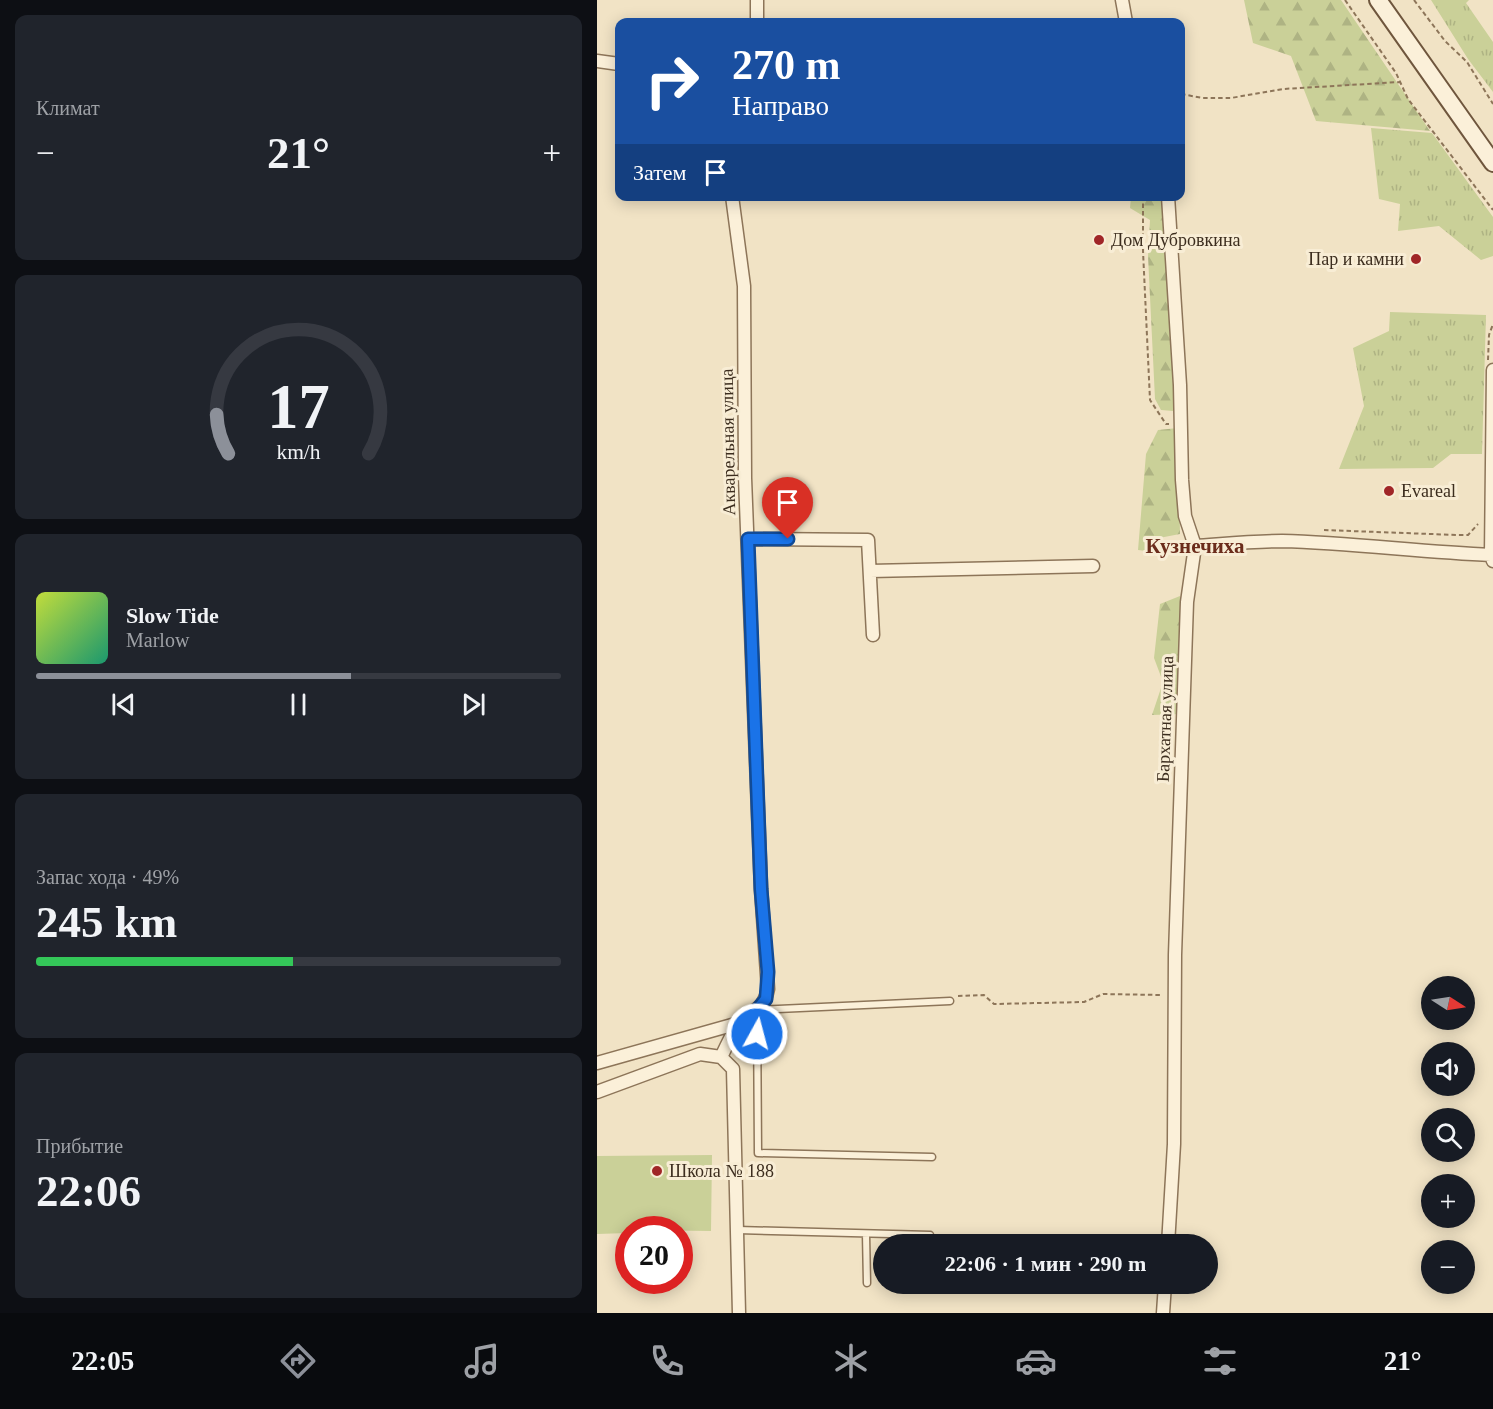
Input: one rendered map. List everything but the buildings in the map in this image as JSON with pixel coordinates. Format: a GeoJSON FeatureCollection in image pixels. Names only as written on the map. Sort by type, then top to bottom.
{"type":"FeatureCollection","features":[{"type":"Feature","properties":{"kind":"main road"},"geometry":{"type":"LineString","coordinates":[[1378,0],[1493,163]]}},
{"type":"Feature","properties":{"kind":"street"},"geometry":{"type":"LineString","coordinates":[[757,0],[757,18]]}},
{"type":"Feature","properties":{"kind":"street"},"geometry":{"type":"LineString","coordinates":[[1122,0],[1125,18]]}},
{"type":"Feature","properties":{"kind":"street"},"geometry":{"type":"LineString","coordinates":[[597,62],[615,64]]}},
{"type":"Feature","properties":{"kind":"street","name":"Акварельная улица"},"geometry":{"type":"LineString","coordinates":[[733,201],[744,286],[745,478],[761,889],[768,972],[766,999],[757,1010]]}},
{"type":"Feature","properties":{"kind":"street","name":"Бархатная улица"},"geometry":{"type":"LineString","coordinates":[[1168,201],[1181,422],[1182,480],[1185,516],[1195,546],[1187,602],[1175,995],[1174,1144],[1169,1234]]}},
{"type":"Feature","properties":{"kind":"street"},"geometry":{"type":"LineString","coordinates":[[1195,546],[1279,541],[1356,545],[1492,558],[1490,370]]}},
{"type":"Feature","properties":{"kind":"street"},"geometry":{"type":"LineString","coordinates":[[748,539],[868,540],[873,635]]}},
{"type":"Feature","properties":{"kind":"street"},"geometry":{"type":"LineString","coordinates":[[870,571],[1093,566]]}},
{"type":"Feature","properties":{"kind":"street"},"geometry":{"type":"LineString","coordinates":[[597,1063],[739,1023],[757,1010]]}},
{"type":"Feature","properties":{"kind":"street"},"geometry":{"type":"LineString","coordinates":[[721,1057],[739,1023]]}},
{"type":"Feature","properties":{"kind":"street"},"geometry":{"type":"LineString","coordinates":[[597,1092],[701,1054],[721,1057],[733,1069],[739,1313]]}},
{"type":"Feature","properties":{"kind":"street"},"geometry":{"type":"LineString","coordinates":[[1163,1313],[1164,1294]]}},
{"type":"Feature","properties":{"kind":"lane"},"geometry":{"type":"LineString","coordinates":[[932,1157],[758,1153],[757,1010],[950,1001]]}},
{"type":"Feature","properties":{"kind":"lane"},"geometry":{"type":"LineString","coordinates":[[738,1230],[873,1234]]}},
{"type":"Feature","properties":{"kind":"lane"},"geometry":{"type":"LineString","coordinates":[[866,1234],[867,1283]]}},
{"type":"Feature","properties":{"kind":"path"},"geometry":{"type":"LineString","coordinates":[[1345,0],[1396,73],[1408,99],[1493,210]]}},
{"type":"Feature","properties":{"kind":"path"},"geometry":{"type":"LineString","coordinates":[[1414,0],[1445,41],[1467,62],[1493,104]]}},
{"type":"Feature","properties":{"kind":"path"},"geometry":{"type":"LineString","coordinates":[[1185,95],[1203,98],[1231,98],[1283,89],[1400,82]]}},
{"type":"Feature","properties":{"kind":"path"},"geometry":{"type":"LineString","coordinates":[[1143,201],[1143,251],[1151,400],[1166,424],[1181,422]]}},
{"type":"Feature","properties":{"kind":"path"},"geometry":{"type":"LineString","coordinates":[[1490,370],[1489,335],[1493,324]]}},
{"type":"Feature","properties":{"kind":"path"},"geometry":{"type":"LineString","coordinates":[[1321,530],[1457,535],[1468,534],[1477,526],[1480,519]]}},
{"type":"Feature","properties":{"kind":"path"},"geometry":{"type":"LineString","coordinates":[[950,1001],[957,996],[984,995],[994,1004],[1084,1002],[1103,994],[1175,995]]}},
{"type":"Feature","properties":{"kind":"green space"},"geometry":{"type":"Polygon","coordinates":[[[1244,0],[1341,0],[1430,131],[1316,121],[1291,56],[1253,43],[1244,0]]]}},
{"type":"Feature","properties":{"kind":"green space"},"geometry":{"type":"Polygon","coordinates":[[[1431,0],[1469,0],[1466,3],[1493,42],[1493,92],[1468,59],[1431,0]]]}},
{"type":"Feature","properties":{"kind":"green space"},"geometry":{"type":"Polygon","coordinates":[[[1371,128],[1432,133],[1493,217],[1493,256],[1481,260],[1439,226],[1398,231],[1400,204],[1379,199],[1371,128]]]}},
{"type":"Feature","properties":{"kind":"green space"},"geometry":{"type":"Polygon","coordinates":[[[1131,201],[1165,201],[1174,325],[1173,411],[1161,410],[1155,399],[1148,256],[1150,220],[1130,208],[1131,201]]]}},
{"type":"Feature","properties":{"kind":"green space"},"geometry":{"type":"Polygon","coordinates":[[[1390,312],[1486,315],[1482,454],[1451,454],[1433,468],[1339,469],[1364,406],[1353,348],[1389,331],[1390,312]]]}},
{"type":"Feature","properties":{"kind":"green space"},"geometry":{"type":"Polygon","coordinates":[[[1178,428],[1180,534],[1159,538],[1155,552],[1138,550],[1146,454],[1158,430],[1178,428]]]}},
{"type":"Feature","properties":{"kind":"green space"},"geometry":{"type":"Polygon","coordinates":[[[1180,596],[1181,714],[1152,715],[1163,682],[1154,658],[1160,604],[1180,596]]]}},
{"type":"Feature","properties":{"kind":"green space"},"geometry":{"type":"Polygon","coordinates":[[[712,1155],[711,1231],[693,1231],[693,1216],[615,1216],[615,1233],[597,1234],[597,1156],[712,1155]]]}},
{"type":"Feature","properties":{"kind":"place","name":"Дом Дубровкина"},"geometry":{"type":"Point","coordinates":[1099,240]}},
{"type":"Feature","properties":{"kind":"place","name":"Пар и камни"},"geometry":{"type":"Point","coordinates":[1416,259]}},
{"type":"Feature","properties":{"kind":"place","name":"Evareal"},"geometry":{"type":"Point","coordinates":[1389,491]}},
{"type":"Feature","properties":{"kind":"place","name":"Школа № 188"},"geometry":{"type":"Point","coordinates":[657,1171]}},
{"type":"Feature","properties":{"kind":"district","name":"Кузнечиха"},"geometry":{"type":"Point","coordinates":[1195,546]}},
{"type":"Feature","properties":{"kind":"route"},"geometry":{"type":"LineString","coordinates":[[757,1034],[757,1010],[766,999],[768,972],[761,889],[748,539],[788,539]]}}]}
